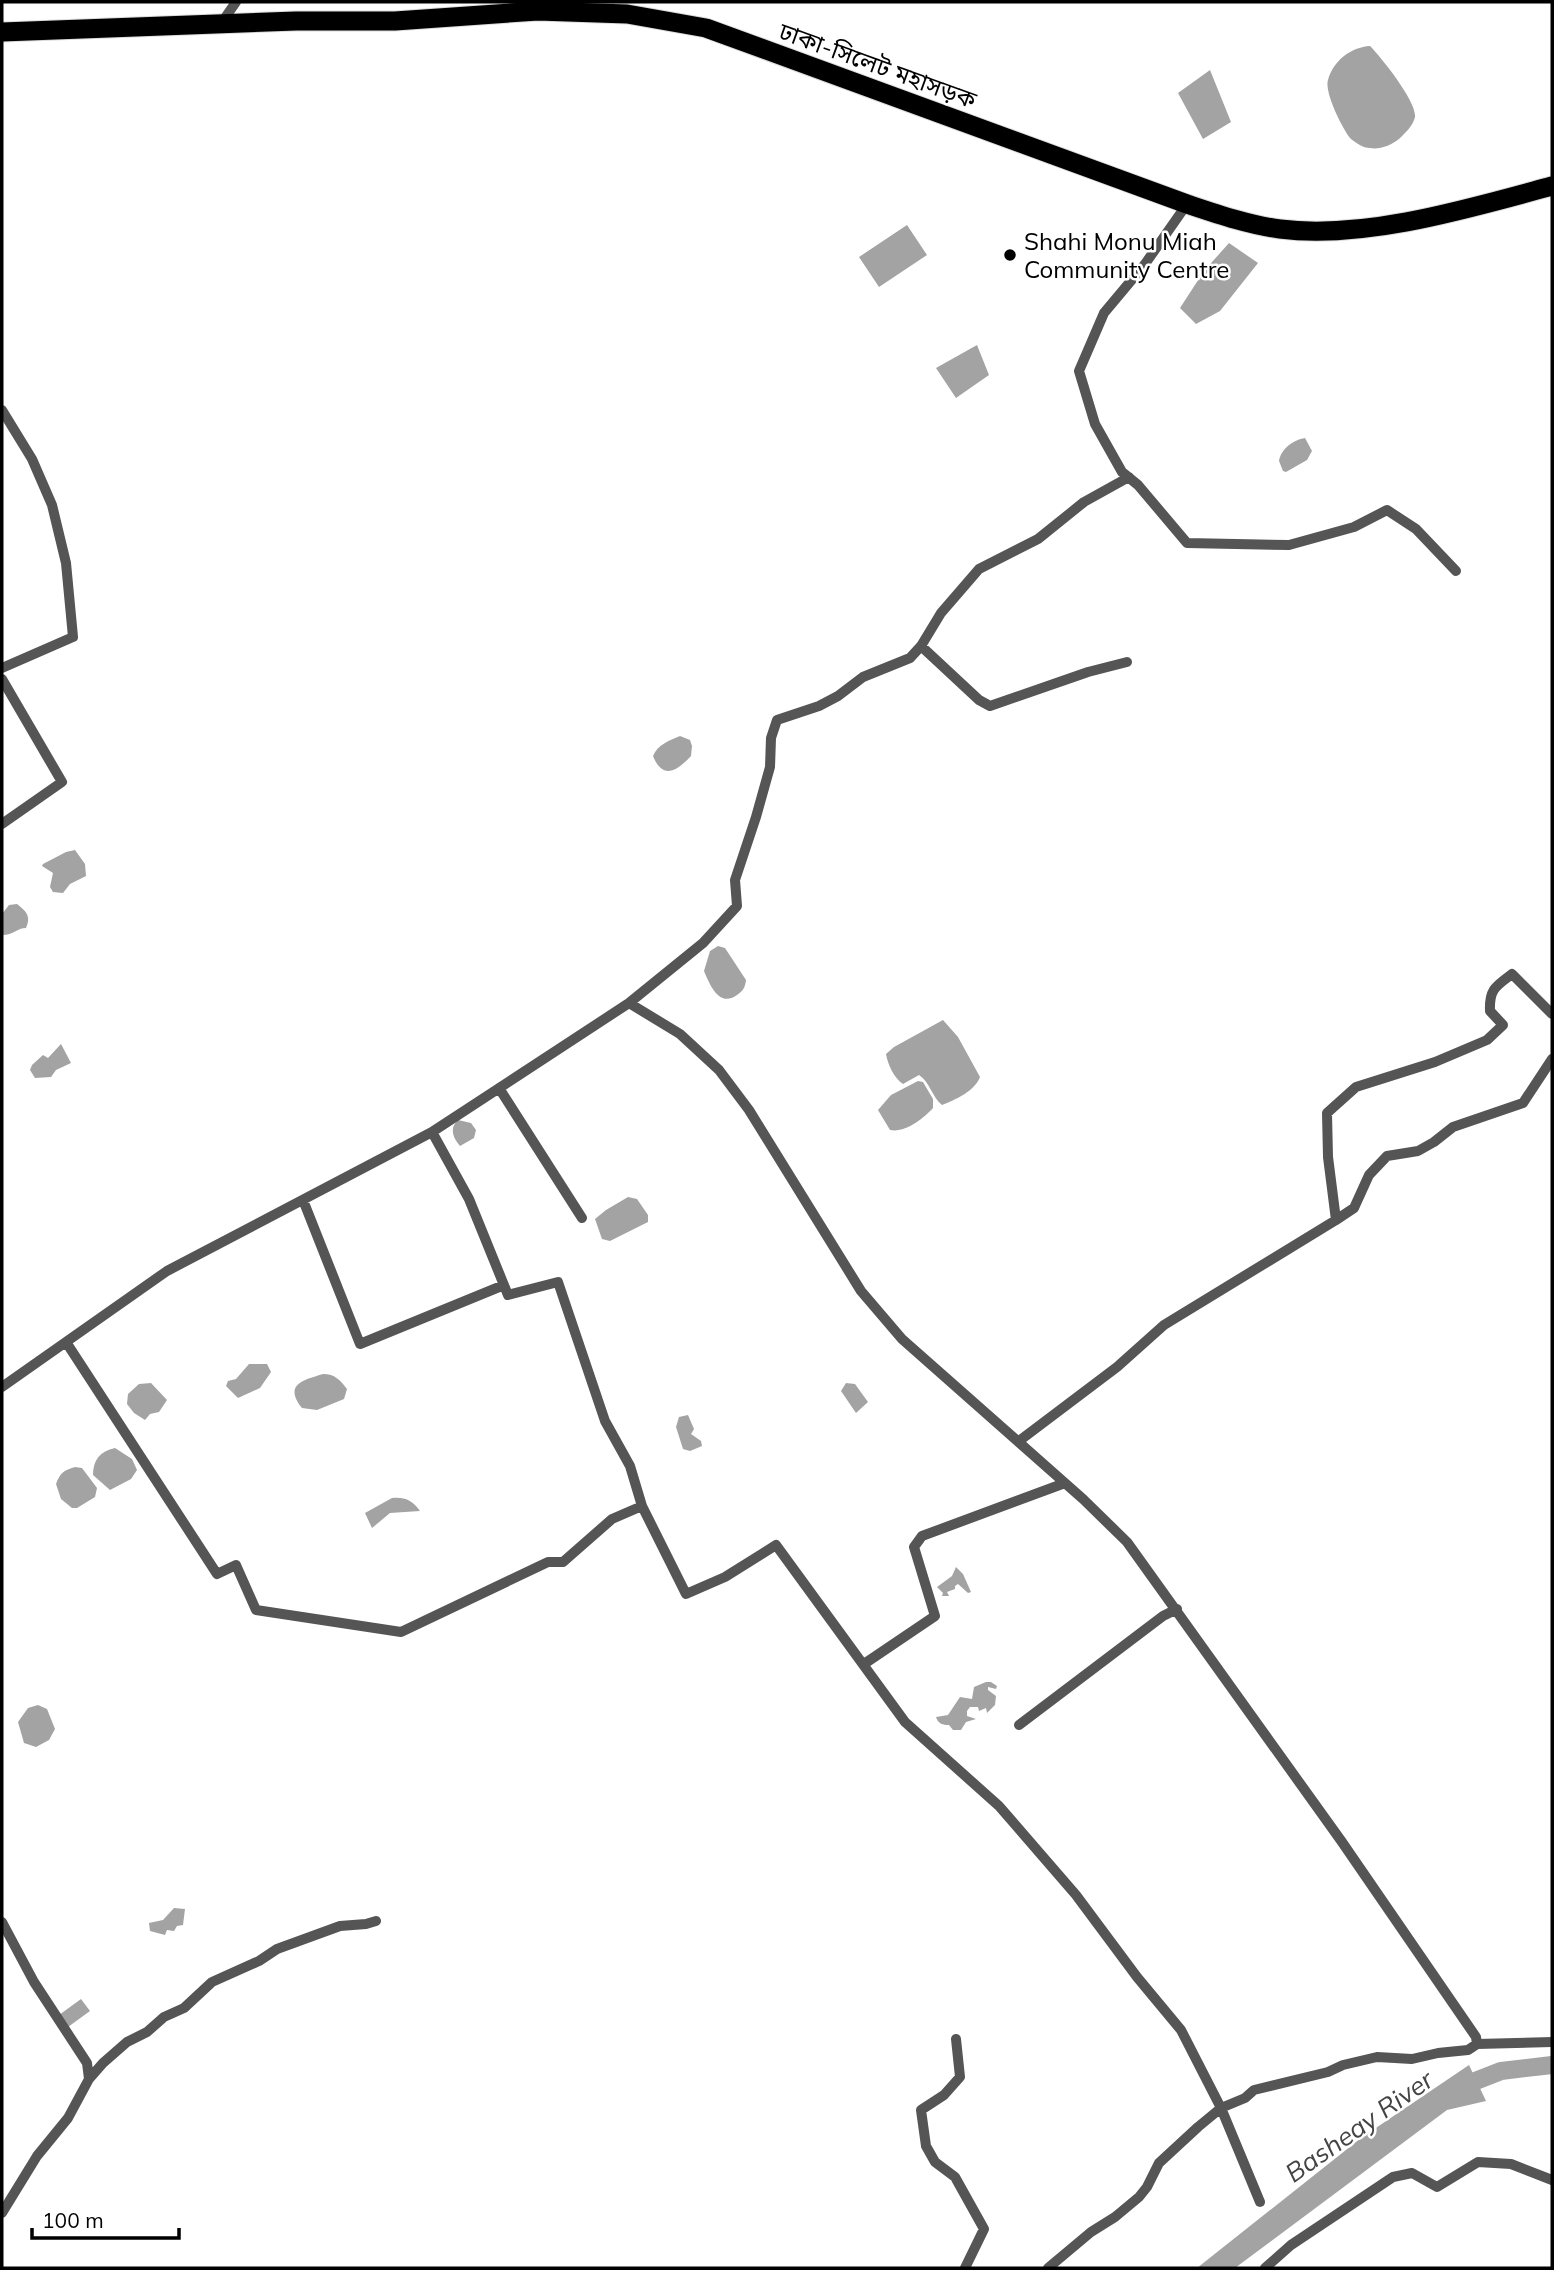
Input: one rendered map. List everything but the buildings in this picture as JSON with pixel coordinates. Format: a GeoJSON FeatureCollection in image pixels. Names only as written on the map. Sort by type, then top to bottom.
{"type":"FeatureCollection","features":[{"type":"Feature","properties":{"kind":"highway","name":"ঢাকা-সিলেট মহাসড়ক"},"geometry":{"type":"LineString","coordinates":[[2,32],[296,21],[394,21],[538,11],[627,14],[706,28],[1187,204],[1279,229],[1324,231],[1366,228],[1463,209],[1552,186]]}},
{"type":"Feature","properties":{"kind":"street"},"geometry":{"type":"LineString","coordinates":[[220,24],[236,2]]}},
{"type":"Feature","properties":{"kind":"street"},"geometry":{"type":"LineString","coordinates":[[1187,204],[1145,264],[1104,313],[1079,372],[1095,424],[1122,472],[1138,485],[1187,543],[1289,545],[1354,527],[1387,510],[1416,529],[1456,571]]}},
{"type":"Feature","properties":{"kind":"street"},"geometry":{"type":"LineString","coordinates":[[2,411],[32,459],[52,505],[66,563],[73,637],[2,668]]}},
{"type":"Feature","properties":{"kind":"street"},"geometry":{"type":"LineString","coordinates":[[2,1387],[167,1271],[432,1132],[629,1003],[703,943],[737,905],[735,880],[770,767],[772,738],[777,720],[819,706],[838,696],[863,677],[909,658],[921,646],[941,613],[979,569],[1038,539],[1084,502],[1129,477]]}},
{"type":"Feature","properties":{"kind":"street"},"geometry":{"type":"LineString","coordinates":[[921,646],[979,700],[990,706],[1088,672],[1127,662]]}},
{"type":"Feature","properties":{"kind":"street"},"geometry":{"type":"LineString","coordinates":[[2,679],[62,782],[2,824]]}},
{"type":"Feature","properties":{"kind":"street"},"geometry":{"type":"LineString","coordinates":[[1336,1220],[1328,1157],[1327,1113],[1356,1087],[1435,1062],[1487,1040],[1503,1026],[1489,1011],[1489,996],[1498,984],[1512,974],[1552,1014]]}},
{"type":"Feature","properties":{"kind":"street"},"geometry":{"type":"LineString","coordinates":[[629,1003],[680,1034],[719,1070],[749,1110],[860,1291],[902,1339],[1019,1441],[1127,1542],[1358,1865],[1476,2037],[1477,2044]]}},
{"type":"Feature","properties":{"kind":"street"},"geometry":{"type":"LineString","coordinates":[[1019,1441],[1117,1367],[1164,1325],[1354,1208],[1369,1175],[1387,1156],[1418,1150],[1454,1127],[1523,1104],[1552,1059]]}},
{"type":"Feature","properties":{"kind":"street"},"geometry":{"type":"LineString","coordinates":[[499,1088],[582,1218]]}},
{"type":"Feature","properties":{"kind":"street"},"geometry":{"type":"LineString","coordinates":[[432,1132],[469,1199],[508,1295],[558,1282],[605,1421],[629,1466],[642,1506],[686,1594],[725,1577],[776,1545],[905,1722],[999,1806],[1076,1895],[1137,1977],[1181,2030],[1221,2108],[1260,2202]]}},
{"type":"Feature","properties":{"kind":"street"},"geometry":{"type":"LineString","coordinates":[[303,1200],[360,1344],[504,1285]]}},
{"type":"Feature","properties":{"kind":"street"},"geometry":{"type":"LineString","coordinates":[[66,1342],[217,1574],[236,1565],[256,1610],[401,1632],[548,1562],[563,1562],[612,1519],[642,1506]]}},
{"type":"Feature","properties":{"kind":"street"},"geometry":{"type":"LineString","coordinates":[[864,1664],[935,1616],[914,1547],[922,1536],[1065,1483]]}},
{"type":"Feature","properties":{"kind":"street"},"geometry":{"type":"LineString","coordinates":[[1018,1725],[1163,1616],[1177,1609]]}},
{"type":"Feature","properties":{"kind":"street"},"geometry":{"type":"LineString","coordinates":[[2,2213],[37,2156],[68,2118],[89,2079],[127,2042],[147,2032],[164,2017],[184,2008],[212,1982],[277,1950],[340,1926],[376,1921]]}},
{"type":"Feature","properties":{"kind":"street"},"geometry":{"type":"LineString","coordinates":[[2,1922],[34,1982],[87,2063],[89,2079]]}},
{"type":"Feature","properties":{"kind":"street"},"geometry":{"type":"LineString","coordinates":[[956,2039],[960,2077],[944,2095],[921,2110],[926,2146],[935,2162],[956,2177],[984,2229],[965,2268]]}},
{"type":"Feature","properties":{"kind":"street"},"geometry":{"type":"LineString","coordinates":[[1048,2268],[1139,2197],[1159,2163],[1221,2108],[1245,2098],[1254,2090],[1377,2057],[1412,2059],[1468,2050],[1477,2044],[1552,2042]]}},
{"type":"Feature","properties":{"kind":"street"},"geometry":{"type":"LineString","coordinates":[[1265,2268],[1291,2245],[1393,2177],[1412,2173],[1437,2187],[1478,2162],[1511,2164],[1552,2180]]}},
{"type":"Feature","properties":{"kind":"shaded area"},"geometry":{"type":"Polygon","coordinates":[[[1370,46],[1405,91],[1415,117],[1399,139],[1377,148],[1365,147],[1351,139],[1335,111],[1328,86],[1330,73],[1338,61],[1356,49],[1370,46]]]}},
{"type":"Feature","properties":{"kind":"shaded area"},"geometry":{"type":"Polygon","coordinates":[[[1210,70],[1231,122],[1203,139],[1178,93],[1210,70]]]}},
{"type":"Feature","properties":{"kind":"shaded area"},"geometry":{"type":"Polygon","coordinates":[[[907,225],[927,255],[879,287],[859,257],[907,225]]]}},
{"type":"Feature","properties":{"kind":"shaded area"},"geometry":{"type":"Polygon","coordinates":[[[1229,243],[1258,263],[1220,311],[1196,324],[1180,308],[1204,271],[1229,243]]]}},
{"type":"Feature","properties":{"kind":"shaded area"},"geometry":{"type":"Polygon","coordinates":[[[977,345],[989,375],[956,398],[936,368],[977,345]]]}},
{"type":"Feature","properties":{"kind":"shaded area"},"geometry":{"type":"Polygon","coordinates":[[[1305,438],[1312,451],[1307,460],[1286,472],[1283,471],[1279,461],[1282,453],[1292,443],[1305,438]]]}},
{"type":"Feature","properties":{"kind":"shaded area"},"geometry":{"type":"Polygon","coordinates":[[[680,736],[690,740],[691,756],[676,769],[661,769],[653,756],[655,752],[664,743],[680,736]]]}},
{"type":"Feature","properties":{"kind":"shaded area"},"geometry":{"type":"Polygon","coordinates":[[[75,850],[85,864],[86,876],[70,884],[63,893],[53,892],[50,887],[53,873],[42,866],[43,864],[75,850]]]}},
{"type":"Feature","properties":{"kind":"shaded area"},"geometry":{"type":"Polygon","coordinates":[[[17,904],[27,914],[26,928],[2,935],[2,914],[9,905],[17,904]]]}},
{"type":"Feature","properties":{"kind":"shaded area"},"geometry":{"type":"Polygon","coordinates":[[[718,946],[725,948],[746,980],[742,991],[731,998],[725,999],[716,993],[704,971],[710,951],[718,946]]]}},
{"type":"Feature","properties":{"kind":"shaded area"},"geometry":{"type":"Polygon","coordinates":[[[943,1020],[958,1037],[980,1077],[969,1091],[942,1105],[919,1075],[903,1084],[892,1071],[886,1054],[943,1020]]]}},
{"type":"Feature","properties":{"kind":"shaded area"},"geometry":{"type":"Polygon","coordinates":[[[61,1044],[71,1063],[56,1070],[51,1077],[35,1078],[30,1070],[32,1065],[43,1055],[48,1058],[61,1044]]]}},
{"type":"Feature","properties":{"kind":"shaded area"},"geometry":{"type":"Polygon","coordinates":[[[918,1081],[923,1082],[933,1099],[933,1108],[908,1127],[890,1130],[878,1110],[891,1095],[918,1081]]]}},
{"type":"Feature","properties":{"kind":"shaded area"},"geometry":{"type":"Polygon","coordinates":[[[458,1120],[471,1123],[476,1130],[474,1138],[460,1146],[453,1133],[458,1120]]]}},
{"type":"Feature","properties":{"kind":"shaded area"},"geometry":{"type":"Polygon","coordinates":[[[628,1197],[637,1199],[648,1215],[648,1222],[610,1241],[602,1239],[595,1219],[628,1197]]]}},
{"type":"Feature","properties":{"kind":"shaded area"},"geometry":{"type":"Polygon","coordinates":[[[249,1364],[267,1364],[271,1372],[260,1388],[238,1398],[226,1386],[228,1381],[236,1379],[249,1364]]]}},
{"type":"Feature","properties":{"kind":"shaded area"},"geometry":{"type":"Polygon","coordinates":[[[323,1374],[334,1376],[347,1389],[344,1399],[317,1410],[302,1408],[295,1388],[303,1381],[323,1374]]]}},
{"type":"Feature","properties":{"kind":"shaded area"},"geometry":{"type":"Polygon","coordinates":[[[151,1383],[167,1400],[159,1412],[150,1414],[145,1420],[127,1404],[128,1394],[139,1384],[151,1383]]]}},
{"type":"Feature","properties":{"kind":"shaded area"},"geometry":{"type":"Polygon","coordinates":[[[846,1383],[855,1384],[868,1402],[856,1413],[841,1391],[846,1383]]]}},
{"type":"Feature","properties":{"kind":"shaded area"},"geometry":{"type":"Polygon","coordinates":[[[688,1415],[694,1429],[691,1434],[701,1441],[702,1446],[690,1451],[683,1449],[676,1427],[679,1417],[688,1415]]]}},
{"type":"Feature","properties":{"kind":"shaded area"},"geometry":{"type":"Polygon","coordinates":[[[115,1448],[132,1459],[137,1470],[131,1479],[110,1490],[93,1475],[93,1470],[101,1454],[115,1448]]]}},
{"type":"Feature","properties":{"kind":"shaded area"},"geometry":{"type":"Polygon","coordinates":[[[75,1467],[82,1468],[97,1488],[95,1497],[77,1508],[72,1508],[61,1499],[56,1484],[63,1472],[75,1467]]]}},
{"type":"Feature","properties":{"kind":"shaded area"},"geometry":{"type":"Polygon","coordinates":[[[392,1498],[408,1500],[420,1511],[390,1513],[372,1528],[365,1513],[392,1498]]]}},
{"type":"Feature","properties":{"kind":"shaded area"},"geometry":{"type":"Polygon","coordinates":[[[956,1567],[963,1574],[971,1592],[968,1593],[958,1584],[955,1589],[947,1592],[949,1596],[942,1596],[943,1593],[937,1587],[952,1576],[956,1567]]]}},
{"type":"Feature","properties":{"kind":"shaded area"},"geometry":{"type":"Polygon","coordinates":[[[986,1682],[997,1686],[996,1689],[988,1687],[996,1696],[995,1705],[987,1713],[986,1708],[979,1711],[978,1707],[970,1707],[967,1716],[976,1719],[966,1722],[961,1730],[953,1730],[949,1725],[938,1721],[936,1717],[948,1715],[960,1697],[972,1699],[974,1687],[986,1682]]]}},
{"type":"Feature","properties":{"kind":"shaded area"},"geometry":{"type":"Polygon","coordinates":[[[38,1705],[47,1709],[55,1729],[49,1740],[36,1747],[24,1743],[18,1722],[28,1708],[38,1705]]]}},
{"type":"Feature","properties":{"kind":"shaded area"},"geometry":{"type":"Polygon","coordinates":[[[174,1908],[185,1909],[183,1925],[177,1926],[174,1931],[167,1930],[165,1935],[150,1931],[149,1923],[163,1920],[174,1908]]]}},
{"type":"Feature","properties":{"kind":"shaded area"},"geometry":{"type":"Polygon","coordinates":[[[81,1999],[90,2011],[68,2027],[59,2015],[81,1999]]]}},
{"type":"Feature","properties":{"kind":"shaded area"},"geometry":{"type":"Polygon","coordinates":[[[1469,2065],[1486,2101],[1447,2110],[1235,2268],[1197,2268],[1361,2138],[1469,2065]]]}},
{"type":"Feature","properties":{"kind":"waterway","name":"Basheay River"},"geometry":{"type":"LineString","coordinates":[[1455,2089],[1501,2071],[1552,2065]]}},
{"type":"Feature","properties":{"kind":"place","name":"Shahi Monu Miah Community Centre"},"geometry":{"type":"Point","coordinates":[1010,255]}}]}
